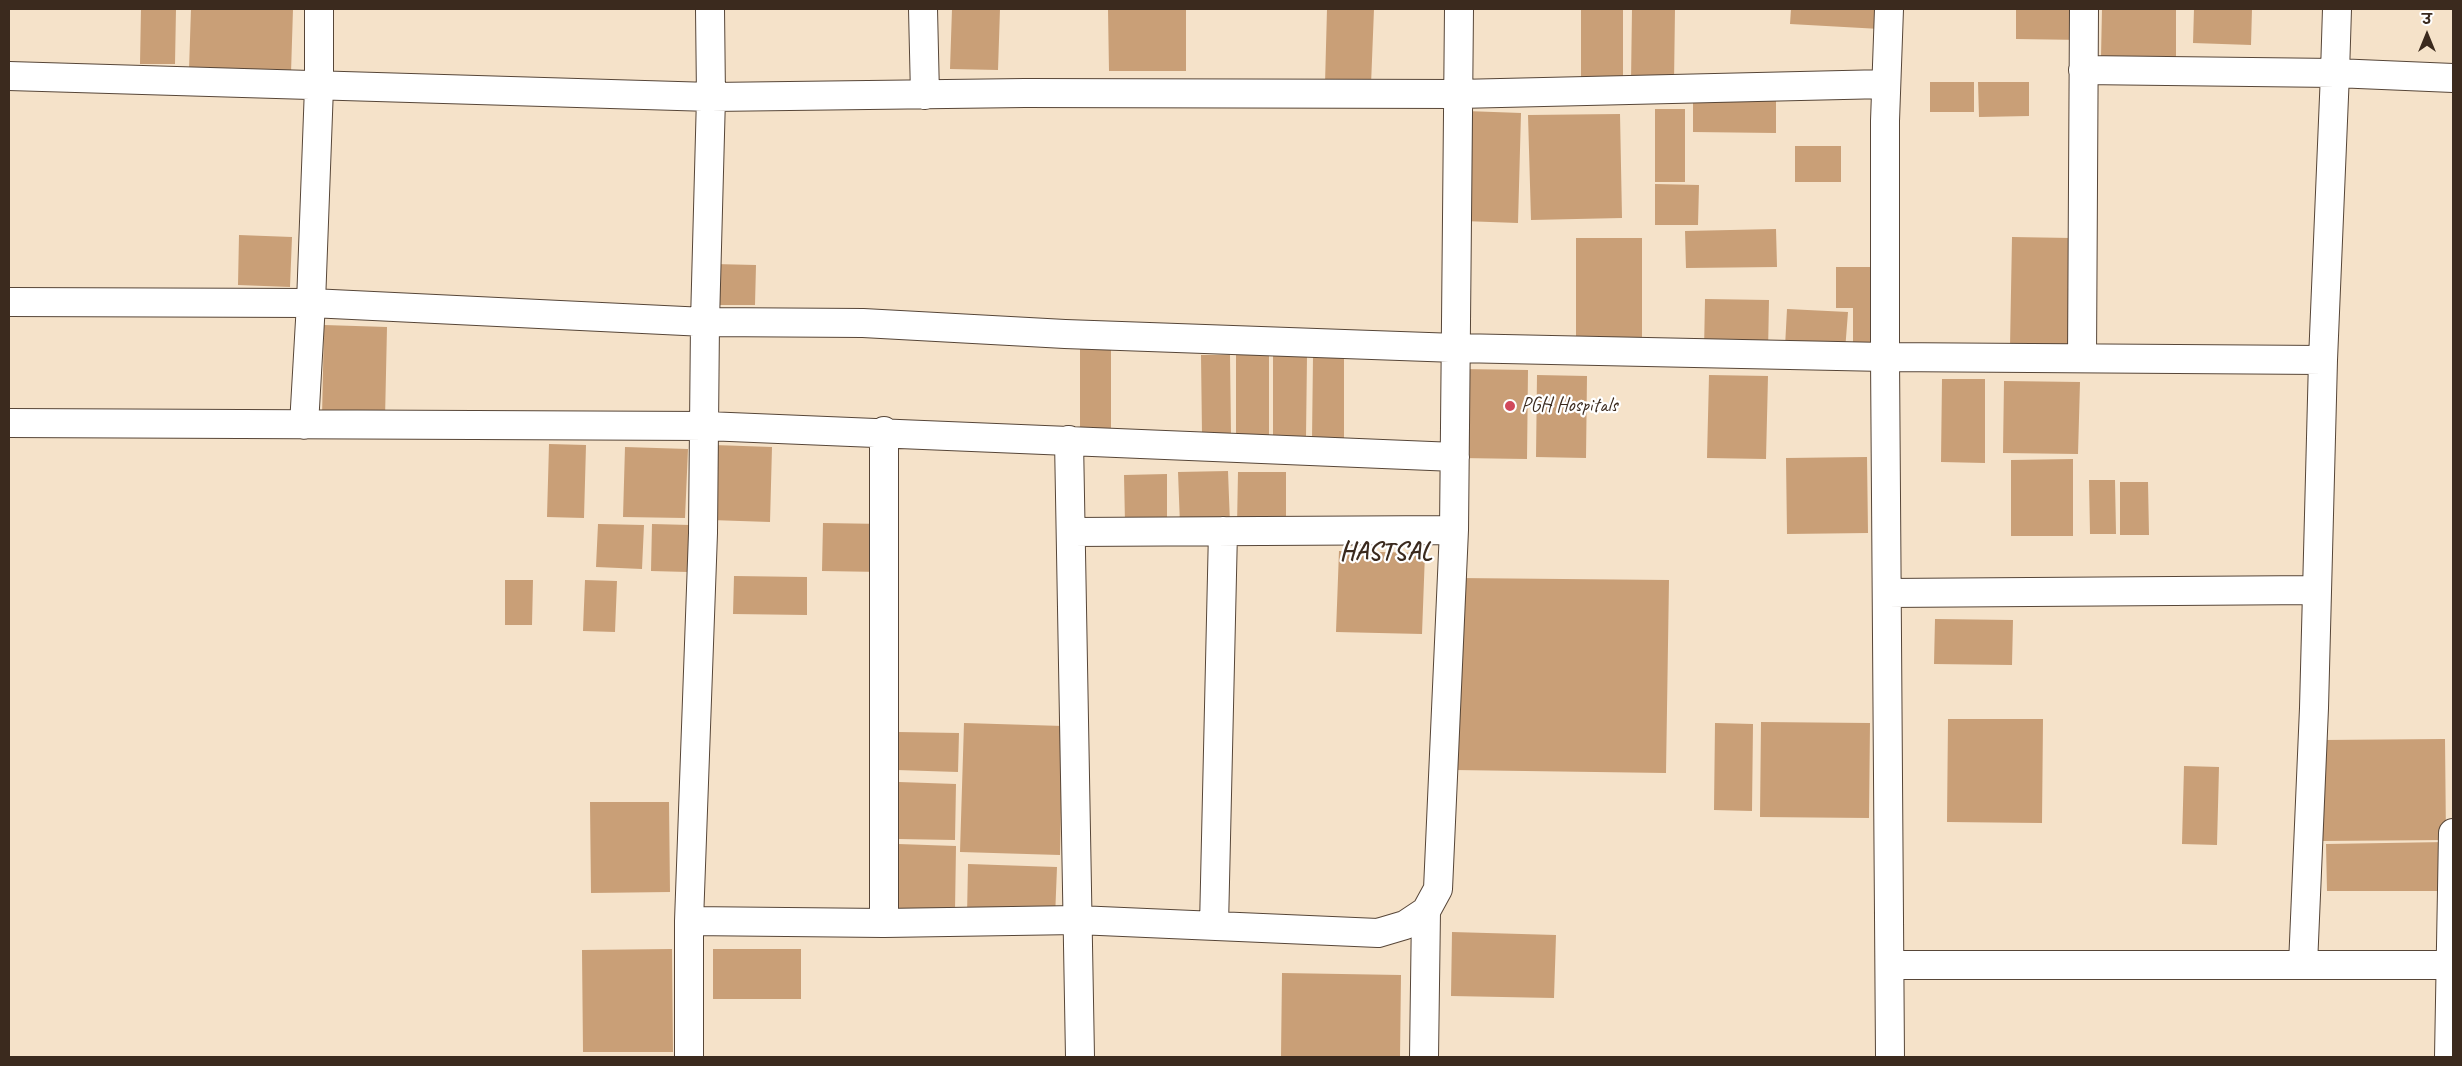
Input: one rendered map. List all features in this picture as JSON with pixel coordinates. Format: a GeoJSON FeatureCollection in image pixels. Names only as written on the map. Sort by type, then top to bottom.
{"type":"FeatureCollection","features":[{"type":"Feature","properties":{"kind":"street"},"geometry":{"type":"LineString","coordinates":[[304,425],[311,303],[319,87],[319,9]]}},
{"type":"Feature","properties":{"kind":"street"},"geometry":{"type":"LineString","coordinates":[[689,1057],[689,921],[706,426],[705,322],[711,97],[710,9]]}},
{"type":"Feature","properties":{"kind":"street"},"geometry":{"type":"LineString","coordinates":[[923,9],[925,95]]}},
{"type":"Feature","properties":{"kind":"street"},"geometry":{"type":"LineString","coordinates":[[689,921],[884,923],[1077,920],[1378,933],[1405,925],[1426,910],[1438,889],[1454,530],[1459,9]]}},
{"type":"Feature","properties":{"kind":"street"},"geometry":{"type":"LineString","coordinates":[[1889,9],[1886,84],[1885,357],[1890,1057]]}},
{"type":"Feature","properties":{"kind":"street"},"geometry":{"type":"LineString","coordinates":[[2082,358],[2084,9]]}},
{"type":"Feature","properties":{"kind":"street"},"geometry":{"type":"LineString","coordinates":[[2303,965],[2317,590],[2323,360],[2337,9]]}},
{"type":"Feature","properties":{"kind":"street"},"geometry":{"type":"LineString","coordinates":[[2084,70],[2335,73],[2453,78]]}},
{"type":"Feature","properties":{"kind":"street"},"geometry":{"type":"LineString","coordinates":[[9,76],[319,87],[711,97],[1458,94],[1886,84]]}},
{"type":"Feature","properties":{"kind":"street"},"geometry":{"type":"LineString","coordinates":[[9,302],[311,303],[705,322],[863,323],[1065,334],[1456,348],[1885,357],[2323,360]]}},
{"type":"Feature","properties":{"kind":"street"},"geometry":{"type":"LineString","coordinates":[[9,423],[706,426],[884,431],[1454,456]]}},
{"type":"Feature","properties":{"kind":"street"},"geometry":{"type":"LineString","coordinates":[[884,431],[884,923]]}},
{"type":"Feature","properties":{"kind":"street"},"geometry":{"type":"LineString","coordinates":[[1069,440],[1080,1057]]}},
{"type":"Feature","properties":{"kind":"street"},"geometry":{"type":"LineString","coordinates":[[1071,532],[1454,530]]}},
{"type":"Feature","properties":{"kind":"street"},"geometry":{"type":"LineString","coordinates":[[1214,926],[1223,531]]}},
{"type":"Feature","properties":{"kind":"street"},"geometry":{"type":"LineString","coordinates":[[1887,593],[2317,590]]}},
{"type":"Feature","properties":{"kind":"street"},"geometry":{"type":"LineString","coordinates":[[2449,1057],[2453,833]]}},
{"type":"Feature","properties":{"kind":"street"},"geometry":{"type":"LineString","coordinates":[[1424,1057],[1426,910]]}},
{"type":"Feature","properties":{"kind":"street"},"geometry":{"type":"LineString","coordinates":[[1890,965],[2451,965]]}},
{"type":"Feature","properties":{"kind":"building"},"geometry":{"type":"Polygon","coordinates":[[[141,9],[176,9],[175,64],[140,64],[141,9]]]}},
{"type":"Feature","properties":{"kind":"building"},"geometry":{"type":"Polygon","coordinates":[[[191,9],[293,9],[291,73],[189,70],[191,9]]]}},
{"type":"Feature","properties":{"kind":"building"},"geometry":{"type":"Polygon","coordinates":[[[952,9],[1000,9],[998,70],[950,69],[952,9]]]}},
{"type":"Feature","properties":{"kind":"building"},"geometry":{"type":"Polygon","coordinates":[[[1108,9],[1186,9],[1186,71],[1109,71],[1108,9]]]}},
{"type":"Feature","properties":{"kind":"building"},"geometry":{"type":"Polygon","coordinates":[[[1327,9],[1374,9],[1371,85],[1325,84],[1327,9]]]}},
{"type":"Feature","properties":{"kind":"building"},"geometry":{"type":"Polygon","coordinates":[[[1581,9],[1623,9],[1623,84],[1581,84],[1581,9]]]}},
{"type":"Feature","properties":{"kind":"building"},"geometry":{"type":"Polygon","coordinates":[[[1632,9],[1675,9],[1674,83],[1631,82],[1632,9]]]}},
{"type":"Feature","properties":{"kind":"building"},"geometry":{"type":"Polygon","coordinates":[[[1791,9],[1881,9],[1880,29],[1790,24],[1791,9]]]}},
{"type":"Feature","properties":{"kind":"building"},"geometry":{"type":"Polygon","coordinates":[[[2016,9],[2083,9],[2083,40],[2016,39],[2016,9]]]}},
{"type":"Feature","properties":{"kind":"building"},"geometry":{"type":"Polygon","coordinates":[[[2102,9],[2176,9],[2176,58],[2101,57],[2102,9]]]}},
{"type":"Feature","properties":{"kind":"building"},"geometry":{"type":"Polygon","coordinates":[[[2194,9],[2252,9],[2251,45],[2193,43],[2194,9]]]}},
{"type":"Feature","properties":{"kind":"building"},"geometry":{"type":"Polygon","coordinates":[[[1930,82],[1974,82],[1974,112],[1930,112],[1930,82]]]}},
{"type":"Feature","properties":{"kind":"building"},"geometry":{"type":"Polygon","coordinates":[[[1978,82],[2029,82],[2029,116],[1979,117],[1978,82]]]}},
{"type":"Feature","properties":{"kind":"building"},"geometry":{"type":"Polygon","coordinates":[[[1693,89],[1776,90],[1776,133],[1693,132],[1693,89]]]}},
{"type":"Feature","properties":{"kind":"building"},"geometry":{"type":"Polygon","coordinates":[[[1655,109],[1685,109],[1685,182],[1655,182],[1655,109]]]}},
{"type":"Feature","properties":{"kind":"building"},"geometry":{"type":"Polygon","coordinates":[[[1466,111],[1521,113],[1518,223],[1463,221],[1466,111]]]}},
{"type":"Feature","properties":{"kind":"building"},"geometry":{"type":"Polygon","coordinates":[[[1620,114],[1622,218],[1531,220],[1528,115],[1620,114]]]}},
{"type":"Feature","properties":{"kind":"building"},"geometry":{"type":"Polygon","coordinates":[[[1795,146],[1841,146],[1841,182],[1795,182],[1795,146]]]}},
{"type":"Feature","properties":{"kind":"building"},"geometry":{"type":"Polygon","coordinates":[[[1655,184],[1699,185],[1698,225],[1655,225],[1655,184]]]}},
{"type":"Feature","properties":{"kind":"building"},"geometry":{"type":"Polygon","coordinates":[[[1776,229],[1777,267],[1686,268],[1685,231],[1776,229]]]}},
{"type":"Feature","properties":{"kind":"building"},"geometry":{"type":"Polygon","coordinates":[[[239,235],[292,237],[290,287],[238,285],[239,235]]]}},
{"type":"Feature","properties":{"kind":"building"},"geometry":{"type":"Polygon","coordinates":[[[2012,237],[2071,238],[2070,348],[2010,347],[2012,237]]]}},
{"type":"Feature","properties":{"kind":"building"},"geometry":{"type":"Polygon","coordinates":[[[1576,238],[1642,238],[1642,339],[1576,339],[1576,238]]]}},
{"type":"Feature","properties":{"kind":"building"},"geometry":{"type":"Polygon","coordinates":[[[714,264],[756,265],[755,305],[713,305],[714,264]]]}},
{"type":"Feature","properties":{"kind":"building"},"geometry":{"type":"Polygon","coordinates":[[[1836,267],[1880,267],[1880,350],[1853,350],[1853,308],[1836,308],[1836,267]]]}},
{"type":"Feature","properties":{"kind":"building"},"geometry":{"type":"Polygon","coordinates":[[[1705,299],[1769,300],[1768,352],[1704,351],[1705,299]]]}},
{"type":"Feature","properties":{"kind":"building"},"geometry":{"type":"Polygon","coordinates":[[[1787,309],[1848,312],[1845,351],[1785,347],[1787,309]]]}},
{"type":"Feature","properties":{"kind":"building"},"geometry":{"type":"Polygon","coordinates":[[[324,325],[387,327],[385,419],[322,417],[324,325]]]}},
{"type":"Feature","properties":{"kind":"building"},"geometry":{"type":"Polygon","coordinates":[[[1080,349],[1111,349],[1111,436],[1080,436],[1080,349]]]}},
{"type":"Feature","properties":{"kind":"building"},"geometry":{"type":"Polygon","coordinates":[[[1201,355],[1230,355],[1231,435],[1202,435],[1201,355]]]}},
{"type":"Feature","properties":{"kind":"building"},"geometry":{"type":"Polygon","coordinates":[[[1236,355],[1269,355],[1269,436],[1236,436],[1236,355]]]}},
{"type":"Feature","properties":{"kind":"building"},"geometry":{"type":"Polygon","coordinates":[[[1273,356],[1307,356],[1306,437],[1273,437],[1273,356]]]}},
{"type":"Feature","properties":{"kind":"building"},"geometry":{"type":"Polygon","coordinates":[[[1313,357],[1344,357],[1344,441],[1312,440],[1313,357]]]}},
{"type":"Feature","properties":{"kind":"building"},"geometry":{"type":"Polygon","coordinates":[[[1461,369],[1528,370],[1527,459],[1460,458],[1461,369]]]}},
{"type":"Feature","properties":{"kind":"building"},"geometry":{"type":"Polygon","coordinates":[[[1537,375],[1587,376],[1586,458],[1536,457],[1537,375]]]}},
{"type":"Feature","properties":{"kind":"building"},"geometry":{"type":"Polygon","coordinates":[[[1709,375],[1768,376],[1766,459],[1707,458],[1709,375]]]}},
{"type":"Feature","properties":{"kind":"building"},"geometry":{"type":"Polygon","coordinates":[[[1942,379],[1985,379],[1985,463],[1941,462],[1942,379]]]}},
{"type":"Feature","properties":{"kind":"building"},"geometry":{"type":"Polygon","coordinates":[[[2004,381],[2080,382],[2078,454],[2003,453],[2004,381]]]}},
{"type":"Feature","properties":{"kind":"building"},"geometry":{"type":"Polygon","coordinates":[[[549,444],[586,445],[584,518],[547,517],[549,444]]]}},
{"type":"Feature","properties":{"kind":"building"},"geometry":{"type":"Polygon","coordinates":[[[714,445],[772,447],[770,522],[711,520],[714,445]]]}},
{"type":"Feature","properties":{"kind":"building"},"geometry":{"type":"Polygon","coordinates":[[[625,447],[688,449],[685,518],[623,517],[625,447]]]}},
{"type":"Feature","properties":{"kind":"building"},"geometry":{"type":"Polygon","coordinates":[[[1867,457],[1868,533],[1787,534],[1786,458],[1867,457]]]}},
{"type":"Feature","properties":{"kind":"building"},"geometry":{"type":"Polygon","coordinates":[[[2073,459],[2073,536],[2011,536],[2011,460],[2073,459]]]}},
{"type":"Feature","properties":{"kind":"building"},"geometry":{"type":"Polygon","coordinates":[[[1228,471],[1230,524],[1180,525],[1178,472],[1228,471]]]}},
{"type":"Feature","properties":{"kind":"building"},"geometry":{"type":"Polygon","coordinates":[[[1238,472],[1286,472],[1286,527],[1237,526],[1238,472]]]}},
{"type":"Feature","properties":{"kind":"building"},"geometry":{"type":"Polygon","coordinates":[[[1167,474],[1167,522],[1125,523],[1124,475],[1167,474]]]}},
{"type":"Feature","properties":{"kind":"building"},"geometry":{"type":"Polygon","coordinates":[[[2089,480],[2115,480],[2116,534],[2090,534],[2089,480]]]}},
{"type":"Feature","properties":{"kind":"building"},"geometry":{"type":"Polygon","coordinates":[[[2120,482],[2148,482],[2149,535],[2120,535],[2120,482]]]}},
{"type":"Feature","properties":{"kind":"building"},"geometry":{"type":"Polygon","coordinates":[[[823,523],[884,524],[882,572],[822,571],[823,523]]]}},
{"type":"Feature","properties":{"kind":"building"},"geometry":{"type":"Polygon","coordinates":[[[598,524],[644,525],[642,569],[596,567],[598,524]]]}},
{"type":"Feature","properties":{"kind":"building"},"geometry":{"type":"Polygon","coordinates":[[[652,524],[690,525],[688,572],[651,571],[652,524]]]}},
{"type":"Feature","properties":{"kind":"building"},"geometry":{"type":"Polygon","coordinates":[[[1339,551],[1425,553],[1422,634],[1336,632],[1339,551]]]}},
{"type":"Feature","properties":{"kind":"building"},"geometry":{"type":"Polygon","coordinates":[[[734,576],[807,577],[807,615],[733,614],[734,576]]]}},
{"type":"Feature","properties":{"kind":"building"},"geometry":{"type":"Polygon","coordinates":[[[1457,578],[1669,580],[1666,773],[1455,770],[1457,578]]]}},
{"type":"Feature","properties":{"kind":"building"},"geometry":{"type":"Polygon","coordinates":[[[505,580],[533,580],[532,625],[505,625],[505,580]]]}},
{"type":"Feature","properties":{"kind":"building"},"geometry":{"type":"Polygon","coordinates":[[[585,580],[617,581],[615,632],[583,631],[585,580]]]}},
{"type":"Feature","properties":{"kind":"building"},"geometry":{"type":"Polygon","coordinates":[[[1935,619],[2013,620],[2012,665],[1934,664],[1935,619]]]}},
{"type":"Feature","properties":{"kind":"building"},"geometry":{"type":"Polygon","coordinates":[[[1948,719],[2043,719],[2042,823],[1947,822],[1948,719]]]}},
{"type":"Feature","properties":{"kind":"building"},"geometry":{"type":"Polygon","coordinates":[[[1761,722],[1870,723],[1869,818],[1760,817],[1761,722]]]}},
{"type":"Feature","properties":{"kind":"building"},"geometry":{"type":"Polygon","coordinates":[[[964,723],[1063,726],[1060,855],[960,852],[964,723]]]}},
{"type":"Feature","properties":{"kind":"building"},"geometry":{"type":"Polygon","coordinates":[[[1715,723],[1753,724],[1752,811],[1714,810],[1715,723]]]}},
{"type":"Feature","properties":{"kind":"building"},"geometry":{"type":"Polygon","coordinates":[[[898,732],[959,733],[958,772],[897,770],[898,732]]]}},
{"type":"Feature","properties":{"kind":"building"},"geometry":{"type":"Polygon","coordinates":[[[2445,739],[2446,840],[2323,841],[2323,740],[2445,739]]]}},
{"type":"Feature","properties":{"kind":"building"},"geometry":{"type":"Polygon","coordinates":[[[2184,766],[2219,767],[2217,845],[2182,844],[2184,766]]]}},
{"type":"Feature","properties":{"kind":"building"},"geometry":{"type":"Polygon","coordinates":[[[899,782],[956,784],[955,840],[898,839],[899,782]]]}},
{"type":"Feature","properties":{"kind":"building"},"geometry":{"type":"Polygon","coordinates":[[[590,802],[669,802],[670,892],[591,893],[590,802]]]}},
{"type":"Feature","properties":{"kind":"building"},"geometry":{"type":"Polygon","coordinates":[[[2446,842],[2447,891],[2327,891],[2326,844],[2446,842]]]}},
{"type":"Feature","properties":{"kind":"building"},"geometry":{"type":"Polygon","coordinates":[[[898,844],[956,846],[955,911],[896,909],[898,844]]]}},
{"type":"Feature","properties":{"kind":"building"},"geometry":{"type":"Polygon","coordinates":[[[968,864],[1057,867],[1055,918],[967,916],[968,864]]]}},
{"type":"Feature","properties":{"kind":"building"},"geometry":{"type":"Polygon","coordinates":[[[1452,932],[1556,935],[1554,998],[1451,996],[1452,932]]]}},
{"type":"Feature","properties":{"kind":"building"},"geometry":{"type":"Polygon","coordinates":[[[672,949],[673,1052],[583,1052],[582,950],[672,949]]]}},
{"type":"Feature","properties":{"kind":"building"},"geometry":{"type":"Polygon","coordinates":[[[713,949],[801,949],[801,999],[713,999],[713,949]]]}},
{"type":"Feature","properties":{"kind":"building"},"geometry":{"type":"Polygon","coordinates":[[[1282,973],[1401,975],[1400,1057],[1281,1057],[1282,973]]]}},
{"type":"Feature","properties":{"kind":"place","name":"PGH Hospitals"},"geometry":{"type":"Point","coordinates":[1510,406]}},
{"type":"Feature","properties":{"kind":"district","name":"HASTSAL"},"geometry":{"type":"Point","coordinates":[1386,552]}}]}
